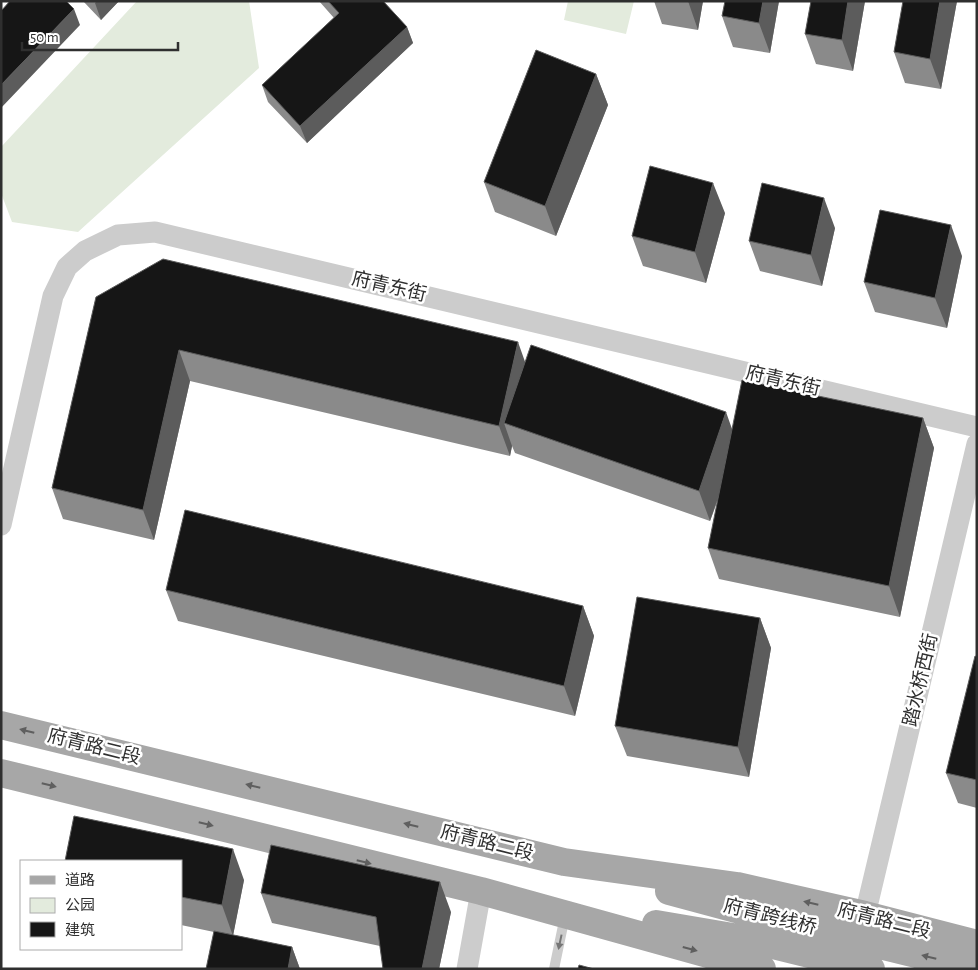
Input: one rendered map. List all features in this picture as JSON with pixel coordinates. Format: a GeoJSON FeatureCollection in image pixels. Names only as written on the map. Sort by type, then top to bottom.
{"type":"FeatureCollection","features":[{"type":"Feature","properties":{"kind":"main road","name":"府青路二段"},"geometry":{"type":"LineString","coordinates":[[1,725],[564,862],[737,886],[865,915],[977,944]]}},
{"type":"Feature","properties":{"kind":"main road"},"geometry":{"type":"LineString","coordinates":[[1,773],[489,893],[565,915],[757,952]]}},
{"type":"Feature","properties":{"kind":"main road","name":"府青跨线桥"},"geometry":{"type":"LineString","coordinates":[[564,862],[757,952],[977,969]]}},
{"type":"Feature","properties":{"kind":"main road","name":"府青跨线桥"},"geometry":{"type":"LineString","coordinates":[[489,893],[757,952],[870,969]]}},
{"type":"Feature","properties":{"kind":"street","name":"府青东街"},"geometry":{"type":"LineString","coordinates":[[1,525],[53,296],[67,267],[85,251],[118,235],[155,232],[977,427]]}},
{"type":"Feature","properties":{"kind":"street","name":"踏水桥西街"},"geometry":{"type":"LineString","coordinates":[[865,915],[977,444]]}},
{"type":"Feature","properties":{"kind":"street"},"geometry":{"type":"LineString","coordinates":[[467,969],[489,893]]}},
{"type":"Feature","properties":{"kind":"lane"},"geometry":{"type":"LineString","coordinates":[[554,969],[565,915]]}},
{"type":"Feature","properties":{"kind":"green space"},"geometry":{"type":"Polygon","coordinates":[[[137,1],[249,1],[259,68],[78,232],[12,222],[1,193],[1,147],[137,1]]]}},
{"type":"Feature","properties":{"kind":"green space"},"geometry":{"type":"Polygon","coordinates":[[[568,1],[634,1],[626,34],[564,20],[568,1]]]}},
{"type":"Feature","properties":{"kind":"building"},"geometry":{"type":"Polygon","coordinates":[[[10,1],[66,1],[74,9],[1,85],[1,11],[10,1]]]}},
{"type":"Feature","properties":{"kind":"building"},"geometry":{"type":"Polygon","coordinates":[[[328,1],[383,1],[407,27],[300,126],[262,85],[339,13],[328,1]]]}},
{"type":"Feature","properties":{"kind":"building"},"geometry":{"type":"Polygon","coordinates":[[[725,1],[763,1],[759,23],[722,16],[725,1]]]}},
{"type":"Feature","properties":{"kind":"building"},"geometry":{"type":"Polygon","coordinates":[[[811,1],[848,1],[842,40],[805,34],[811,1]]]}},
{"type":"Feature","properties":{"kind":"building"},"geometry":{"type":"Polygon","coordinates":[[[903,1],[940,1],[930,59],[894,52],[903,1]]]}},
{"type":"Feature","properties":{"kind":"building"},"geometry":{"type":"Polygon","coordinates":[[[536,50],[596,74],[545,206],[484,182],[536,50]]]}},
{"type":"Feature","properties":{"kind":"building"},"geometry":{"type":"Polygon","coordinates":[[[650,166],[713,183],[695,252],[632,236],[650,166]]]}},
{"type":"Feature","properties":{"kind":"building"},"geometry":{"type":"Polygon","coordinates":[[[762,183],[824,198],[811,255],[749,241],[762,183]]]}},
{"type":"Feature","properties":{"kind":"building"},"geometry":{"type":"Polygon","coordinates":[[[880,210],[951,225],[935,298],[864,282],[880,210]]]}},
{"type":"Feature","properties":{"kind":"building"},"geometry":{"type":"Polygon","coordinates":[[[163,259],[518,342],[499,426],[179,350],[143,510],[52,488],[96,297],[163,259]]]}},
{"type":"Feature","properties":{"kind":"building"},"geometry":{"type":"Polygon","coordinates":[[[531,345],[726,412],[699,491],[504,423],[531,345]]]}},
{"type":"Feature","properties":{"kind":"building"},"geometry":{"type":"Polygon","coordinates":[[[742,380],[923,418],[889,586],[708,548],[742,380]]]}},
{"type":"Feature","properties":{"kind":"building"},"geometry":{"type":"Polygon","coordinates":[[[185,510],[583,606],[564,686],[166,590],[185,510]]]}},
{"type":"Feature","properties":{"kind":"building"},"geometry":{"type":"Polygon","coordinates":[[[637,597],[760,618],[738,747],[615,726],[637,597]]]}},
{"type":"Feature","properties":{"kind":"building"},"geometry":{"type":"Polygon","coordinates":[[[975,656],[977,657],[977,780],[946,773],[975,656]]]}},
{"type":"Feature","properties":{"kind":"building"},"geometry":{"type":"Polygon","coordinates":[[[74,816],[233,849],[222,905],[182,897],[182,860],[65,860],[74,816]]]}},
{"type":"Feature","properties":{"kind":"building"},"geometry":{"type":"Polygon","coordinates":[[[271,845],[440,882],[422,969],[383,969],[376,917],[261,893],[271,845]]]}},
{"type":"Feature","properties":{"kind":"building"},"geometry":{"type":"Polygon","coordinates":[[[214,931],[292,947],[288,969],[206,969],[214,931]]]}},
{"type":"Feature","properties":{"kind":"building"},"geometry":{"type":"Polygon","coordinates":[[[579,965],[594,969],[578,969],[579,965]]]}}]}
